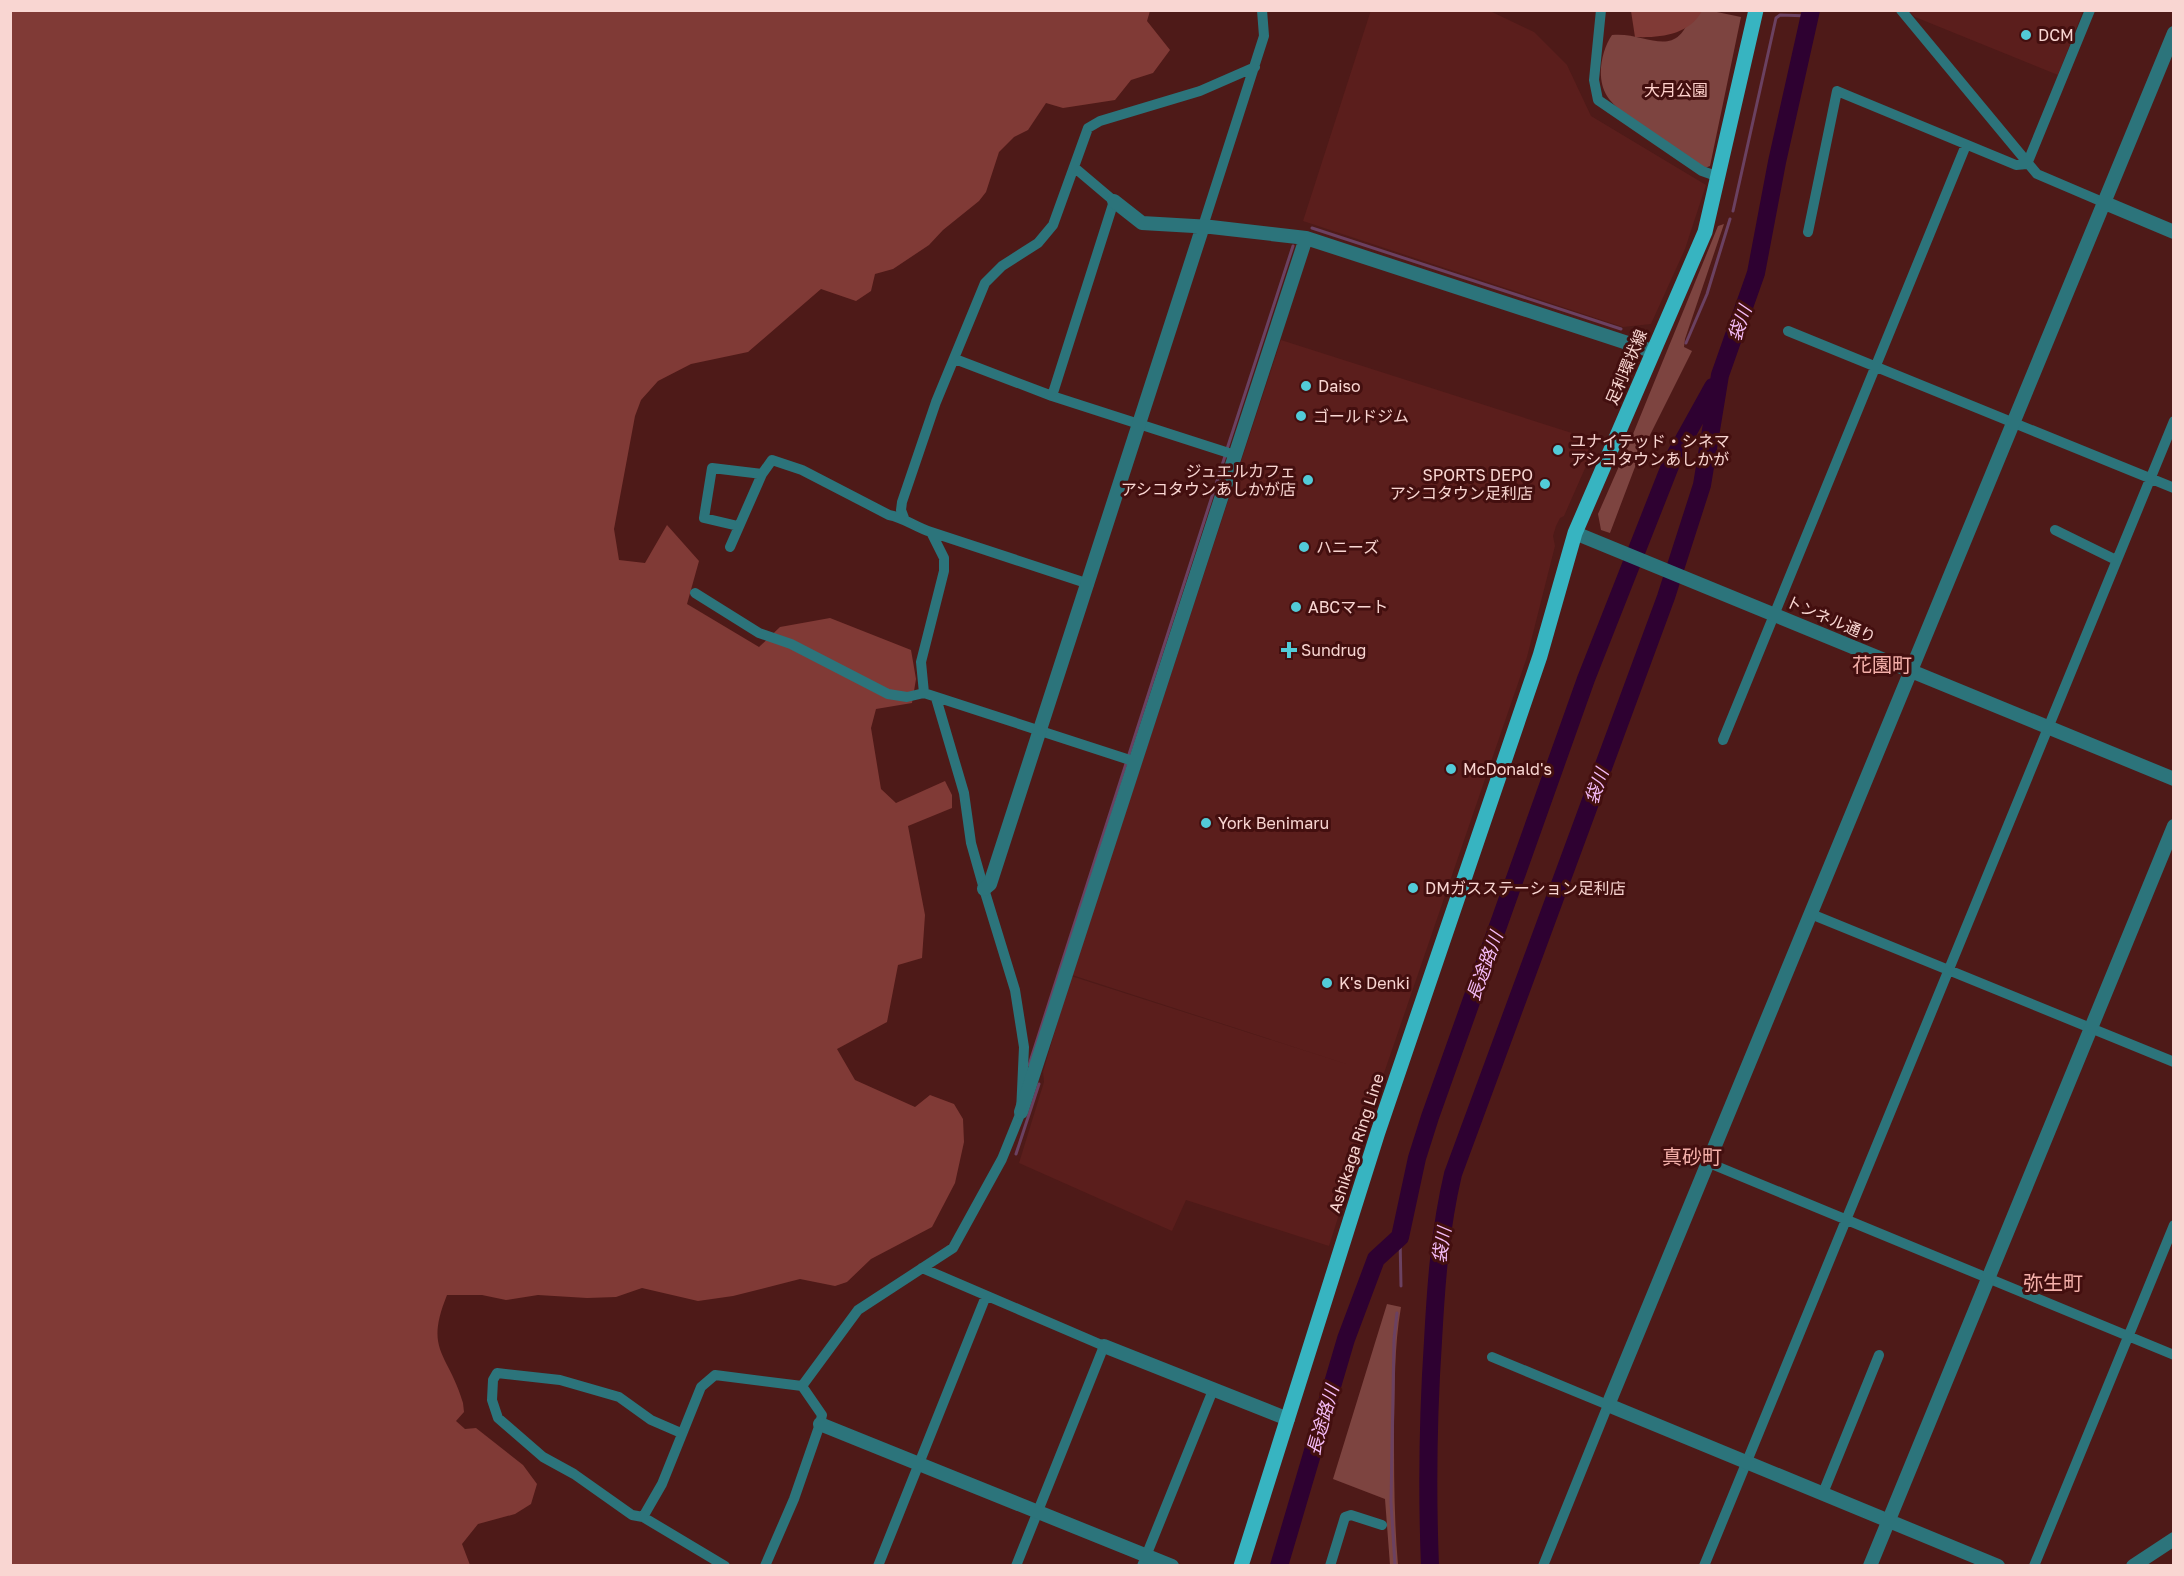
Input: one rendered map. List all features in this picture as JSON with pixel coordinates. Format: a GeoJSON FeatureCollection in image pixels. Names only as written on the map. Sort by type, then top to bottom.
{"type":"FeatureCollection","features":[{"type":"Feature","properties":{"kind":"main road","name":"足利環状線"},"geometry":{"type":"LineString","coordinates":[[1288,1419],[1378,1132],[1540,656],[1575,533],[1705,232],[1756,10]]}},
{"type":"Feature","properties":{"kind":"main road"},"geometry":{"type":"LineString","coordinates":[[1241,1566],[1288,1419]]}},
{"type":"Feature","properties":{"kind":"street"},"geometry":{"type":"LineString","coordinates":[[984,889],[990,884],[1089,584],[1255,67],[1264,36],[1262,10]]}},
{"type":"Feature","properties":{"kind":"street"},"geometry":{"type":"LineString","coordinates":[[1601,10],[1594,80],[1598,99],[1702,171],[1719,177]]}},
{"type":"Feature","properties":{"kind":"street"},"geometry":{"type":"LineString","coordinates":[[1901,10],[2027,164],[2045,179],[2174,232]]}},
{"type":"Feature","properties":{"kind":"street"},"geometry":{"type":"LineString","coordinates":[[2027,164],[2090,10]]}},
{"type":"Feature","properties":{"kind":"street"},"geometry":{"type":"LineString","coordinates":[[1543,1566],[2174,33]]}},
{"type":"Feature","properties":{"kind":"street"},"geometry":{"type":"LineString","coordinates":[[904,518],[901,510],[902,502],[936,402],[987,279],[1002,266],[1033,247],[1047,234],[1058,216],[1088,128],[1096,122],[1200,91],[1255,67]]}},
{"type":"Feature","properties":{"kind":"street"},"geometry":{"type":"LineString","coordinates":[[1808,232],[1837,91],[2016,165],[2027,164]]}},
{"type":"Feature","properties":{"kind":"street"},"geometry":{"type":"LineString","coordinates":[[1723,740],[1966,145]]}},
{"type":"Feature","properties":{"kind":"street"},"geometry":{"type":"LineString","coordinates":[[1075,168],[1142,223],[1203,226],[1306,238],[1652,351]]}},
{"type":"Feature","properties":{"kind":"street"},"geometry":{"type":"LineString","coordinates":[[1052,396],[1114,201]]}},
{"type":"Feature","properties":{"kind":"street"},"geometry":{"type":"LineString","coordinates":[[802,1386],[858,1310],[953,1248],[1002,1159],[1021,1112],[1306,238]]}},
{"type":"Feature","properties":{"kind":"street"},"geometry":{"type":"LineString","coordinates":[[1788,331],[2174,488]]}},
{"type":"Feature","properties":{"kind":"street"},"geometry":{"type":"LineString","coordinates":[[955,359],[1052,396],[1235,455]]}},
{"type":"Feature","properties":{"kind":"street"},"geometry":{"type":"LineString","coordinates":[[1704,1566],[2174,421]]}},
{"type":"Feature","properties":{"kind":"street"},"geometry":{"type":"LineString","coordinates":[[730,547],[762,474],[770,461],[776,460],[889,515],[904,518],[916,527],[1089,584]]}},
{"type":"Feature","properties":{"kind":"street"},"geometry":{"type":"LineString","coordinates":[[738,526],[704,518],[712,468],[762,474]]}},
{"type":"Feature","properties":{"kind":"street"},"geometry":{"type":"LineString","coordinates":[[2055,531],[2116,560]]}},
{"type":"Feature","properties":{"kind":"street"},"geometry":{"type":"LineString","coordinates":[[924,693],[921,662],[944,571],[944,558],[931,532]]}},
{"type":"Feature","properties":{"kind":"street","name":"トンネル通り"},"geometry":{"type":"LineString","coordinates":[[1575,533],[2174,779]]}},
{"type":"Feature","properties":{"kind":"street"},"geometry":{"type":"LineString","coordinates":[[695,593],[759,633],[791,644],[888,694],[908,697],[924,693],[1136,762]]}},
{"type":"Feature","properties":{"kind":"street"},"geometry":{"type":"LineString","coordinates":[[936,698],[964,793],[971,843],[1015,990],[1024,1047],[1021,1112]]}},
{"type":"Feature","properties":{"kind":"street"},"geometry":{"type":"LineString","coordinates":[[1870,1566],[2174,826]]}},
{"type":"Feature","properties":{"kind":"street"},"geometry":{"type":"LineString","coordinates":[[1811,914],[2174,1062]]}},
{"type":"Feature","properties":{"kind":"street"},"geometry":{"type":"LineString","coordinates":[[1709,1163],[2174,1355]]}},
{"type":"Feature","properties":{"kind":"street"},"geometry":{"type":"LineString","coordinates":[[2034,1566],[2174,1225]]}},
{"type":"Feature","properties":{"kind":"street"},"geometry":{"type":"LineString","coordinates":[[922,1268],[1104,1346],[1288,1419]]}},
{"type":"Feature","properties":{"kind":"street"},"geometry":{"type":"LineString","coordinates":[[878,1566],[986,1296]]}},
{"type":"Feature","properties":{"kind":"street"},"geometry":{"type":"LineString","coordinates":[[1016,1566],[1104,1346]]}},
{"type":"Feature","properties":{"kind":"street"},"geometry":{"type":"LineString","coordinates":[[1823,1493],[1880,1355]]}},
{"type":"Feature","properties":{"kind":"street"},"geometry":{"type":"LineString","coordinates":[[1492,1357],[1998,1566]]}},
{"type":"Feature","properties":{"kind":"street"},"geometry":{"type":"LineString","coordinates":[[681,1433],[651,1420],[619,1397],[600,1391],[560,1380],[497,1373],[494,1375],[492,1405],[500,1420],[543,1456],[574,1474],[632,1515],[643,1517],[725,1566]]}},
{"type":"Feature","properties":{"kind":"street"},"geometry":{"type":"LineString","coordinates":[[643,1517],[662,1484],[701,1388],[714,1375],[802,1386],[822,1415],[794,1499],[765,1566]]}},
{"type":"Feature","properties":{"kind":"street"},"geometry":{"type":"LineString","coordinates":[[1144,1560],[1213,1390]]}},
{"type":"Feature","properties":{"kind":"street"},"geometry":{"type":"LineString","coordinates":[[820,1424],[1038,1511],[1144,1560],[1172,1566]]}},
{"type":"Feature","properties":{"kind":"street"},"geometry":{"type":"LineString","coordinates":[[1330,1566],[1345,1516],[1351,1515],[1382,1526]]}},
{"type":"Feature","properties":{"kind":"street"},"geometry":{"type":"LineString","coordinates":[[2133,1566],[2174,1539]]}},
{"type":"Feature","properties":{"kind":"shaded area"},"geometry":{"type":"Polygon","coordinates":[[[1371,10],[1490,11],[1534,32],[1567,65],[1591,116],[1706,185],[1685,249],[1651,324],[1623,327],[1303,221],[1371,10]]]}},
{"type":"Feature","properties":{"kind":"shaded area"},"geometry":{"type":"Polygon","coordinates":[[[1631,10],[1702,11],[1690,25],[1682,30],[1664,36],[1635,37],[1631,10]]]}},
{"type":"Feature","properties":{"kind":"shaded area"},"geometry":{"type":"Polygon","coordinates":[[[11,11],[1150,11],[1147,21],[1170,50],[1153,73],[1131,80],[1115,100],[1063,108],[1046,103],[1028,130],[1014,137],[999,152],[986,192],[979,201],[943,230],[929,245],[893,269],[875,274],[871,291],[856,301],[821,289],[748,352],[691,364],[658,381],[641,400],[635,416],[614,529],[619,560],[645,563],[667,525],[699,561],[687,604],[759,647],[780,627],[830,618],[911,650],[916,679],[912,703],[876,709],[871,728],[881,789],[896,803],[945,781],[952,795],[952,808],[908,826],[925,915],[922,958],[898,965],[887,1022],[837,1049],[855,1080],[915,1107],[930,1095],[954,1104],[963,1119],[964,1142],[955,1183],[932,1227],[871,1259],[847,1282],[835,1286],[800,1279],[733,1296],[698,1301],[642,1288],[616,1297],[538,1295],[506,1300],[482,1295],[447,1295],[440,1314],[438,1341],[463,1403],[464,1412],[456,1421],[465,1429],[476,1428],[523,1465],[537,1484],[531,1504],[515,1514],[478,1524],[462,1544],[470,1565],[11,1566],[11,11]]]}},
{"type":"Feature","properties":{"kind":"shaded area"},"geometry":{"type":"Polygon","coordinates":[[[1909,11],[2083,11],[2058,75],[1915,17],[1909,11]]]}},
{"type":"Feature","properties":{"kind":"shaded area"},"geometry":{"type":"Polygon","coordinates":[[[1281,340],[1597,441],[1564,516],[1560,518],[1556,526],[1553,536],[1555,546],[1527,657],[1383,1076],[1329,1246],[1186,1200],[1172,1231],[1019,1163],[1044,1082],[1043,1072],[1071,976],[1356,1067],[1072,975],[1281,340]]]}},
{"type":"Feature","properties":{"kind":"green space","name":"大月公園"},"geometry":{"type":"Polygon","coordinates":[[[1692,11],[1712,11],[1741,17],[1710,166],[1705,168],[1637,123],[1614,104],[1604,89],[1601,73],[1605,49],[1612,35],[1669,41],[1678,37],[1686,27],[1692,11]]]}},
{"type":"Feature","properties":{"kind":"green space"},"geometry":{"type":"Polygon","coordinates":[[[1724,224],[1685,339],[1684,347],[1692,351],[1638,459],[1610,533],[1601,530],[1598,514],[1718,226],[1724,224]]]}},
{"type":"Feature","properties":{"kind":"green space"},"geometry":{"type":"Polygon","coordinates":[[[1387,1304],[1401,1307],[1396,1352],[1394,1427],[1398,1565],[1390,1565],[1385,1499],[1333,1479],[1387,1304]]]}},
{"type":"Feature","properties":{"kind":"waterway","name":"袋川"},"geometry":{"type":"LineString","coordinates":[[1430,1566],[1428,1454],[1434,1320],[1442,1236],[1453,1174],[1666,597],[1702,485],[1720,375],[1756,273],[1777,162],[1811,10]]}},
{"type":"Feature","properties":{"kind":"waterway"},"geometry":{"type":"LineString","coordinates":[[1733,211],[1776,18],[1780,15],[1810,16]]}},
{"type":"Feature","properties":{"kind":"waterway"},"geometry":{"type":"LineString","coordinates":[[1686,343],[1707,294],[1730,219]]}},
{"type":"Feature","properties":{"kind":"waterway"},"geometry":{"type":"LineString","coordinates":[[1312,228],[1621,329]]}},
{"type":"Feature","properties":{"kind":"waterway"},"geometry":{"type":"LineString","coordinates":[[1227,449],[1293,246]]}},
{"type":"Feature","properties":{"kind":"waterway","name":"長途路川"},"geometry":{"type":"LineString","coordinates":[[1279,1566],[1346,1339],[1376,1259],[1400,1237],[1417,1158],[1430,1117],[1586,679],[1672,461],[1713,387]]}},
{"type":"Feature","properties":{"kind":"waterway"},"geometry":{"type":"LineString","coordinates":[[1029,1065],[1225,456]]}},
{"type":"Feature","properties":{"kind":"waterway"},"geometry":{"type":"LineString","coordinates":[[1016,1154],[1039,1084]]}},
{"type":"Feature","properties":{"kind":"waterway"},"geometry":{"type":"LineString","coordinates":[[1400,1237],[1401,1286]]}},
{"type":"Feature","properties":{"kind":"waterway"},"geometry":{"type":"LineString","coordinates":[[1395,1566],[1391,1502],[1394,1339],[1397,1313]]}},
{"type":"Feature","properties":{"kind":"place","name":"DCM"},"geometry":{"type":"Point","coordinates":[2026,35]}},
{"type":"Feature","properties":{"kind":"place","name":"Daiso"},"geometry":{"type":"Point","coordinates":[1306,386]}},
{"type":"Feature","properties":{"kind":"place","name":"ゴールドジム"},"geometry":{"type":"Point","coordinates":[1301,416]}},
{"type":"Feature","properties":{"kind":"place","name":"ユナイテッド・シネマ アシコタウンあしかが"},"geometry":{"type":"Point","coordinates":[1558,450]}},
{"type":"Feature","properties":{"kind":"place","name":"ジュエルカフェ アシコタウンあしかが店"},"geometry":{"type":"Point","coordinates":[1308,480]}},
{"type":"Feature","properties":{"kind":"place","name":"SPORTS DEPO アシコタウン足利店"},"geometry":{"type":"Point","coordinates":[1545,484]}},
{"type":"Feature","properties":{"kind":"place","name":"ハニーズ"},"geometry":{"type":"Point","coordinates":[1304,547]}},
{"type":"Feature","properties":{"kind":"place","name":"ABCマート"},"geometry":{"type":"Point","coordinates":[1296,607]}},
{"type":"Feature","properties":{"kind":"place","name":"Sundrug"},"geometry":{"type":"Point","coordinates":[1289,650]}},
{"type":"Feature","properties":{"kind":"place","name":"McDonald's"},"geometry":{"type":"Point","coordinates":[1451,769]}},
{"type":"Feature","properties":{"kind":"place","name":"York Benimaru"},"geometry":{"type":"Point","coordinates":[1206,823]}},
{"type":"Feature","properties":{"kind":"place","name":"DMガスステーション足利店"},"geometry":{"type":"Point","coordinates":[1413,888]}},
{"type":"Feature","properties":{"kind":"place","name":"K's Denki"},"geometry":{"type":"Point","coordinates":[1327,983]}},
{"type":"Feature","properties":{"kind":"district","name":"花園町"},"geometry":{"type":"Point","coordinates":[1882,664]}},
{"type":"Feature","properties":{"kind":"district","name":"真砂町"},"geometry":{"type":"Point","coordinates":[1692,1156]}},
{"type":"Feature","properties":{"kind":"district","name":"弥生町"},"geometry":{"type":"Point","coordinates":[2053,1282]}}]}
